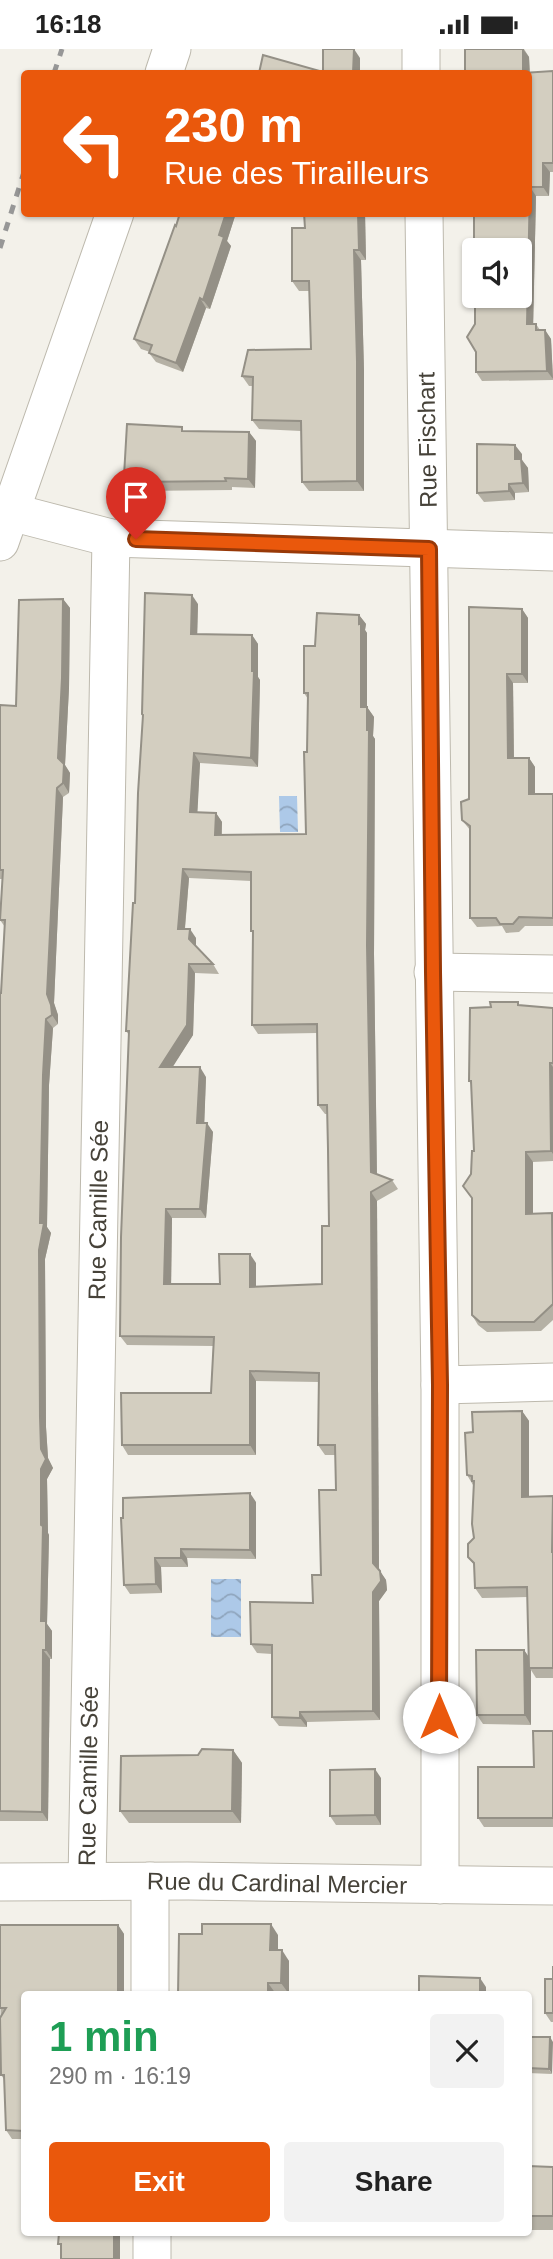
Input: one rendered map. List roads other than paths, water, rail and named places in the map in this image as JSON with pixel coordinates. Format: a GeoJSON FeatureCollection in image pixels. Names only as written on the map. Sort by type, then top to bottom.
{"type":"FeatureCollection","features":[{"type":"Feature","properties":{"kind":"street"},"geometry":{"type":"LineString","coordinates":[[165,70],[173,49]]}},
{"type":"Feature","properties":{"kind":"street"},"geometry":{"type":"LineString","coordinates":[[421,49],[421,70]]}},
{"type":"Feature","properties":{"kind":"street"},"geometry":{"type":"LineString","coordinates":[[114,217],[6,527],[111,538],[553,552]]}},
{"type":"Feature","properties":{"kind":"street","name":"Rue Fischart"},"geometry":{"type":"LineString","coordinates":[[424,217],[440,1385],[440,1885]]}},
{"type":"Feature","properties":{"kind":"street","name":"Rue Camille Sée"},"geometry":{"type":"LineString","coordinates":[[87,1881],[111,538]]}},
{"type":"Feature","properties":{"kind":"street"},"geometry":{"type":"LineString","coordinates":[[433,972],[553,974]]}},
{"type":"Feature","properties":{"kind":"street"},"geometry":{"type":"LineString","coordinates":[[440,1385],[553,1382]]}},
{"type":"Feature","properties":{"kind":"street"},"geometry":{"type":"LineString","coordinates":[[150,1881],[150,1991]]}},
{"type":"Feature","properties":{"kind":"street","name":"Rue du Cardinal Mercier"},"geometry":{"type":"LineString","coordinates":[[0,1882],[150,1881],[553,1887]]}},
{"type":"Feature","properties":{"kind":"street"},"geometry":{"type":"LineString","coordinates":[[152,2236],[152,2259]]}},
{"type":"Feature","properties":{"kind":"water"},"geometry":{"type":"Polygon","coordinates":[[[279,796],[297,796],[298,832],[280,832],[279,796]]]}},
{"type":"Feature","properties":{"kind":"water"},"geometry":{"type":"Polygon","coordinates":[[[211,1579],[241,1579],[241,1637],[211,1637],[211,1579]]]}},
{"type":"Feature","properties":{"kind":"railway"},"geometry":{"type":"LineString","coordinates":[[55,70],[62,49]]}},
{"type":"Feature","properties":{"kind":"railway"},"geometry":{"type":"LineString","coordinates":[[0,248],[21,182]]}}]}
